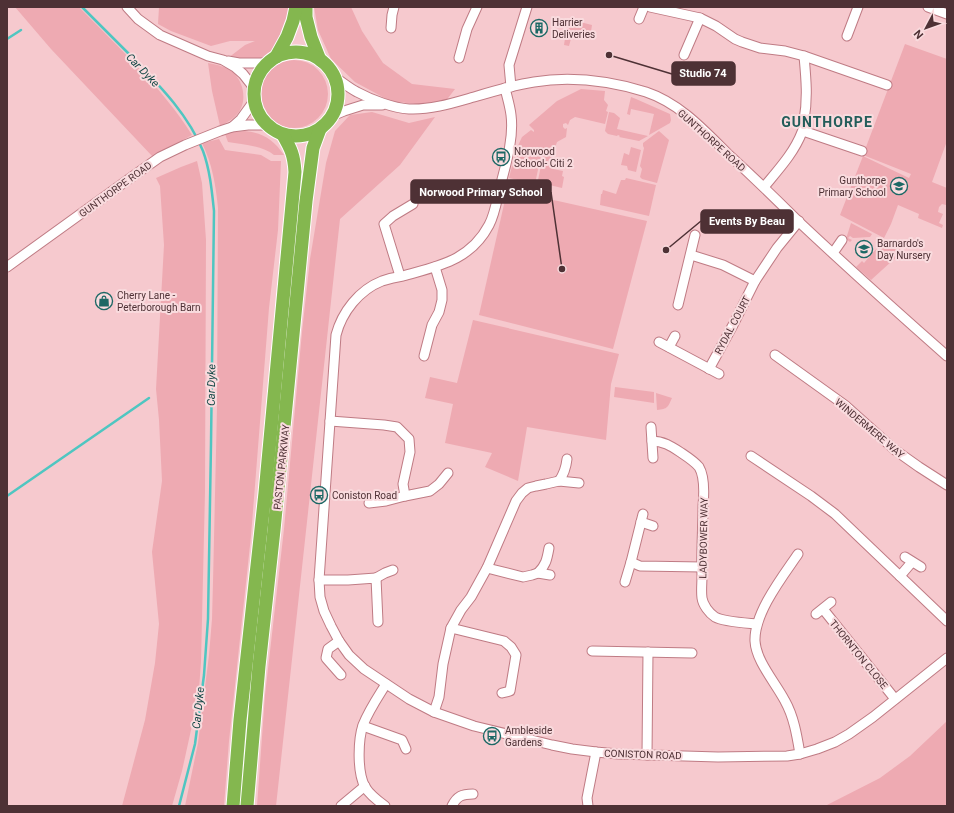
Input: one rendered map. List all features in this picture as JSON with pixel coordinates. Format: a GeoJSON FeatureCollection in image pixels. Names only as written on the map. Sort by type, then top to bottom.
{"type":"FeatureCollection","features":[{"type":"Feature","properties":{"kind":"highway"},"geometry":{"type":"LineString","coordinates":[[272,60],[288,53],[302,53],[320,60],[328,67],[338,89],[338,96],[332,116],[320,129],[306,135],[283,135],[267,125],[258,112],[254,102],[254,88],[259,74],[272,60],[287,36],[294,21],[296,7]]}},
{"type":"Feature","properties":{"kind":"highway"},"geometry":{"type":"LineString","coordinates":[[306,7],[306,17],[309,30],[320,60]]}},
{"type":"Feature","properties":{"kind":"highway","name":"PASTON PARKWAY"},"geometry":{"type":"LineString","coordinates":[[247,806],[259,666],[275,522],[306,201],[313,148],[320,129]]}},
{"type":"Feature","properties":{"kind":"highway","name":"PASTON PARKWAY"},"geometry":{"type":"LineString","coordinates":[[233,806],[240,720],[265,493],[295,172],[290,146],[283,135]]}},
{"type":"Feature","properties":{"kind":"street"},"geometry":{"type":"LineString","coordinates":[[127,7],[138,19],[160,35],[208,56],[239,62],[272,60]]}},
{"type":"Feature","properties":{"kind":"street"},"geometry":{"type":"LineString","coordinates":[[391,28],[394,7]]}},
{"type":"Feature","properties":{"kind":"street"},"geometry":{"type":"LineString","coordinates":[[459,58],[467,29],[477,7]]}},
{"type":"Feature","properties":{"kind":"street","name":"CONISTON ROAD"},"geometry":{"type":"LineString","coordinates":[[527,7],[509,65],[508,87],[511,115],[509,150],[489,224],[473,246],[451,262],[382,281],[363,292],[353,302],[339,324],[336,335],[319,580],[320,597],[324,611],[330,626],[339,641],[364,669],[409,699],[434,712],[474,726],[552,745],[572,749],[618,754],[763,757],[800,754],[835,742],[850,734],[945,663]]}},
{"type":"Feature","properties":{"kind":"street"},"geometry":{"type":"LineString","coordinates":[[639,19],[644,7]]}},
{"type":"Feature","properties":{"kind":"street"},"geometry":{"type":"LineString","coordinates":[[650,7],[700,18],[742,42],[760,48],[785,51],[804,56],[887,86]]}},
{"type":"Feature","properties":{"kind":"street"},"geometry":{"type":"LineString","coordinates":[[847,36],[858,7]]}},
{"type":"Feature","properties":{"kind":"street"},"geometry":{"type":"LineString","coordinates":[[928,7],[947,14]]}},
{"type":"Feature","properties":{"kind":"street"},"geometry":{"type":"LineString","coordinates":[[684,56],[700,18]]}},
{"type":"Feature","properties":{"kind":"street"},"geometry":{"type":"LineString","coordinates":[[764,187],[782,166],[803,131],[807,86],[804,56]]}},
{"type":"Feature","properties":{"kind":"street"},"geometry":{"type":"LineString","coordinates":[[223,60],[243,74],[254,88]]}},
{"type":"Feature","properties":{"kind":"street","name":"GUNTHORPE ROAD"},"geometry":{"type":"LineString","coordinates":[[333,76],[356,92],[367,97],[389,105],[410,109],[428,108],[508,87],[553,80],[593,81],[613,84],[648,93],[664,100],[681,110],[699,126],[833,253],[947,356]]}},
{"type":"Feature","properties":{"kind":"street","name":"GUNTHORPE ROAD"},"geometry":{"type":"LineString","coordinates":[[232,127],[241,119],[254,102]]}},
{"type":"Feature","properties":{"kind":"street","name":"GUNTHORPE ROAD"},"geometry":{"type":"LineString","coordinates":[[332,116],[363,105],[389,105]]}},
{"type":"Feature","properties":{"kind":"street","name":"GUNTHORPE ROAD"},"geometry":{"type":"LineString","coordinates":[[7,267],[160,157],[208,135],[232,127],[267,125]]}},
{"type":"Feature","properties":{"kind":"street"},"geometry":{"type":"LineString","coordinates":[[803,131],[862,151]]}},
{"type":"Feature","properties":{"kind":"street"},"geometry":{"type":"LineString","coordinates":[[400,276],[384,224],[393,216],[413,204]]}},
{"type":"Feature","properties":{"kind":"street","name":"RYDAL COURT"},"geometry":{"type":"LineString","coordinates":[[709,369],[755,281],[777,248],[799,221]]}},
{"type":"Feature","properties":{"kind":"street"},"geometry":{"type":"LineString","coordinates":[[678,304],[695,235]]}},
{"type":"Feature","properties":{"kind":"street"},"geometry":{"type":"LineString","coordinates":[[833,253],[842,240]]}},
{"type":"Feature","properties":{"kind":"street"},"geometry":{"type":"LineString","coordinates":[[691,255],[723,265],[755,281]]}},
{"type":"Feature","properties":{"kind":"street"},"geometry":{"type":"LineString","coordinates":[[424,356],[432,325],[439,312],[442,300],[442,290],[435,267]]}},
{"type":"Feature","properties":{"kind":"street"},"geometry":{"type":"LineString","coordinates":[[669,347],[675,336]]}},
{"type":"Feature","properties":{"kind":"street"},"geometry":{"type":"LineString","coordinates":[[659,342],[719,374]]}},
{"type":"Feature","properties":{"kind":"street","name":"WINDERMERE WAY"},"geometry":{"type":"LineString","coordinates":[[775,355],[846,406],[895,450],[947,485]]}},
{"type":"Feature","properties":{"kind":"street"},"geometry":{"type":"LineString","coordinates":[[330,421],[397,427],[409,439],[410,452],[403,484],[405,496]]}},
{"type":"Feature","properties":{"kind":"street"},"geometry":{"type":"LineString","coordinates":[[651,427],[653,458]]}},
{"type":"Feature","properties":{"kind":"street","name":"LADYBOWER WAY"},"geometry":{"type":"LineString","coordinates":[[652,441],[660,441],[668,444],[693,461],[699,468],[702,476],[704,492],[702,597],[704,605],[715,618],[757,624]]}},
{"type":"Feature","properties":{"kind":"street"},"geometry":{"type":"LineString","coordinates":[[751,456],[835,514],[947,622]]}},
{"type":"Feature","properties":{"kind":"street"},"geometry":{"type":"LineString","coordinates":[[559,481],[567,466],[567,459]]}},
{"type":"Feature","properties":{"kind":"street"},"geometry":{"type":"LineString","coordinates":[[369,503],[386,501],[430,491],[439,484],[448,473]]}},
{"type":"Feature","properties":{"kind":"street"},"geometry":{"type":"LineString","coordinates":[[434,712],[439,697],[443,664],[451,628],[461,610],[471,597],[487,568],[516,500],[528,488],[559,481],[579,483]]}},
{"type":"Feature","properties":{"kind":"street"},"geometry":{"type":"LineString","coordinates":[[625,582],[632,562],[642,518],[653,526]]}},
{"type":"Feature","properties":{"kind":"street"},"geometry":{"type":"LineString","coordinates":[[538,573],[543,567],[549,548]]}},
{"type":"Feature","properties":{"kind":"street"},"geometry":{"type":"LineString","coordinates":[[798,554],[766,602],[757,624],[754,639],[756,649],[767,672],[785,700],[791,715],[800,754]]}},
{"type":"Feature","properties":{"kind":"street"},"geometry":{"type":"LineString","coordinates":[[900,576],[909,559],[921,567]]}},
{"type":"Feature","properties":{"kind":"street"},"geometry":{"type":"LineString","coordinates":[[632,562],[640,566],[702,567]]}},
{"type":"Feature","properties":{"kind":"street"},"geometry":{"type":"LineString","coordinates":[[487,568],[523,576],[538,573],[550,575]]}},
{"type":"Feature","properties":{"kind":"street"},"geometry":{"type":"LineString","coordinates":[[319,580],[376,578],[393,570]]}},
{"type":"Feature","properties":{"kind":"street"},"geometry":{"type":"LineString","coordinates":[[376,578],[378,622]]}},
{"type":"Feature","properties":{"kind":"street","name":"THORNTON CLOSE"},"geometry":{"type":"LineString","coordinates":[[830,602],[819,612],[895,699]]}},
{"type":"Feature","properties":{"kind":"street"},"geometry":{"type":"LineString","coordinates":[[451,628],[504,641],[511,647],[516,655],[512,685],[510,691],[502,693]]}},
{"type":"Feature","properties":{"kind":"street"},"geometry":{"type":"LineString","coordinates":[[339,641],[328,649],[326,658],[341,675]]}},
{"type":"Feature","properties":{"kind":"street"},"geometry":{"type":"LineString","coordinates":[[592,651],[692,653]]}},
{"type":"Feature","properties":{"kind":"street"},"geometry":{"type":"LineString","coordinates":[[647,755],[648,652]]}},
{"type":"Feature","properties":{"kind":"street"},"geometry":{"type":"LineString","coordinates":[[386,684],[372,706],[363,726],[360,745],[360,771],[365,786],[372,796],[386,806]]}},
{"type":"Feature","properties":{"kind":"street"},"geometry":{"type":"LineString","coordinates":[[363,726],[402,740],[406,749]]}},
{"type":"Feature","properties":{"kind":"street"},"geometry":{"type":"LineString","coordinates":[[588,806],[587,798],[596,752]]}},
{"type":"Feature","properties":{"kind":"street"},"geometry":{"type":"LineString","coordinates":[[341,806],[365,786]]}},
{"type":"Feature","properties":{"kind":"street"},"geometry":{"type":"LineString","coordinates":[[452,806],[454,801],[460,796],[464,794],[473,794]]}},
{"type":"Feature","properties":{"kind":"shaded area"},"geometry":{"type":"Polygon","coordinates":[[[15,7],[79,7],[124,52],[153,84],[180,117],[192,135],[153,157],[51,49],[15,7]]]}},
{"type":"Feature","properties":{"kind":"shaded area"},"geometry":{"type":"Polygon","coordinates":[[[159,7],[292,7],[291,14],[274,53],[266,60],[228,58],[245,45],[255,41],[230,41],[211,46],[171,31],[158,24],[159,7]]]}},
{"type":"Feature","properties":{"kind":"shaded area"},"geometry":{"type":"Polygon","coordinates":[[[314,7],[351,7],[362,31],[383,63],[412,84],[455,89],[445,102],[415,104],[390,101],[355,82],[331,59],[318,30],[314,7]]]}},
{"type":"Feature","properties":{"kind":"shaded area"},"geometry":{"type":"Polygon","coordinates":[[[568,19],[592,25],[590,38],[572,35],[569,46],[564,45],[568,19]]]}},
{"type":"Feature","properties":{"kind":"shaded area","name":"Gunthorpe Primary School"},"geometry":{"type":"Polygon","coordinates":[[[905,44],[947,59],[947,141],[932,182],[947,188],[947,203],[946,205],[942,204],[939,207],[938,212],[943,214],[939,223],[943,225],[942,228],[918,218],[919,214],[898,205],[884,238],[840,215],[863,156],[909,178],[911,174],[863,155],[905,44]]]}},
{"type":"Feature","properties":{"kind":"shaded area"},"geometry":{"type":"Polygon","coordinates":[[[287,60],[301,60],[313,66],[322,75],[328,87],[326,107],[318,118],[307,126],[301,128],[287,128],[281,126],[270,118],[262,107],[260,101],[260,87],[262,81],[270,70],[281,62],[287,60]]]}},
{"type":"Feature","properties":{"kind":"shaded area"},"geometry":{"type":"Polygon","coordinates":[[[208,63],[229,69],[237,77],[242,87],[243,100],[240,111],[232,119],[220,126],[212,91],[208,63]]]}},
{"type":"Feature","properties":{"kind":"shaded area"},"geometry":{"type":"Polygon","coordinates":[[[581,89],[605,91],[604,100],[608,105],[606,111],[608,112],[605,124],[575,117],[570,120],[568,125],[566,123],[563,124],[565,129],[567,128],[566,137],[557,142],[553,154],[550,153],[550,157],[553,158],[553,169],[563,171],[562,176],[564,177],[562,188],[537,182],[541,166],[544,163],[544,154],[541,150],[535,184],[509,178],[516,150],[522,137],[531,130],[534,132],[529,125],[557,101],[581,89]]]}},
{"type":"Feature","properties":{"kind":"shaded area"},"geometry":{"type":"Polygon","coordinates":[[[631,97],[670,114],[670,123],[649,135],[654,114],[631,109],[630,115],[627,114],[631,97]]]}},
{"type":"Feature","properties":{"kind":"shaded area"},"geometry":{"type":"Polygon","coordinates":[[[372,112],[409,123],[435,117],[400,165],[340,219],[276,806],[257,806],[265,695],[284,529],[310,259],[326,163],[335,131],[350,115],[372,112]]]}},
{"type":"Feature","properties":{"kind":"shaded area"},"geometry":{"type":"Polygon","coordinates":[[[609,112],[614,113],[620,118],[617,129],[648,136],[639,141],[619,137],[620,136],[618,135],[608,134],[605,131],[609,112]]]}},
{"type":"Feature","properties":{"kind":"shaded area"},"geometry":{"type":"Polygon","coordinates":[[[245,131],[257,133],[272,141],[284,155],[274,155],[258,147],[228,142],[225,134],[245,131]]]}},
{"type":"Feature","properties":{"kind":"shaded area"},"geometry":{"type":"Polygon","coordinates":[[[659,131],[669,140],[657,183],[642,179],[640,177],[642,169],[640,166],[644,148],[643,143],[659,131]]]}},
{"type":"Feature","properties":{"kind":"shaded area"},"geometry":{"type":"Polygon","coordinates":[[[219,139],[225,150],[261,155],[271,161],[281,161],[278,230],[269,308],[251,536],[229,741],[224,806],[185,806],[198,743],[212,619],[217,408],[218,208],[213,175],[202,143],[219,139]]]}},
{"type":"Feature","properties":{"kind":"shaded area"},"geometry":{"type":"Polygon","coordinates":[[[631,147],[641,150],[636,172],[628,170],[627,166],[621,165],[624,153],[629,155],[631,147]]]}},
{"type":"Feature","properties":{"kind":"shaded area"},"geometry":{"type":"Polygon","coordinates":[[[197,161],[202,183],[206,240],[205,492],[199,689],[182,771],[172,806],[122,806],[145,720],[155,663],[159,624],[152,552],[162,481],[156,389],[164,245],[160,186],[156,178],[197,161]]]}},
{"type":"Feature","properties":{"kind":"shaded area"},"geometry":{"type":"Polygon","coordinates":[[[626,178],[656,185],[649,216],[600,205],[603,190],[616,194],[621,180],[625,180],[626,178]]]}},
{"type":"Feature","properties":{"kind":"shaded area"},"geometry":{"type":"Polygon","coordinates":[[[507,191],[647,221],[613,349],[479,315],[507,191]]]}},
{"type":"Feature","properties":{"kind":"shaded area"},"geometry":{"type":"Polygon","coordinates":[[[851,223],[872,234],[870,237],[853,238],[850,236],[848,238],[852,240],[850,242],[846,239],[851,223]]]}},
{"type":"Feature","properties":{"kind":"shaded area"},"geometry":{"type":"Polygon","coordinates":[[[884,240],[903,251],[871,280],[856,267],[862,261],[864,263],[884,240]]]}},
{"type":"Feature","properties":{"kind":"shaded area"},"geometry":{"type":"Polygon","coordinates":[[[473,320],[619,354],[611,384],[606,440],[527,427],[518,481],[485,467],[492,453],[445,443],[453,404],[425,398],[430,377],[457,383],[473,320]]]}},
{"type":"Feature","properties":{"kind":"shaded area"},"geometry":{"type":"Polygon","coordinates":[[[615,387],[654,392],[654,403],[614,397],[615,387]]]}},
{"type":"Feature","properties":{"kind":"shaded area"},"geometry":{"type":"Polygon","coordinates":[[[656,393],[672,398],[666,408],[657,410],[656,393]]]}},
{"type":"Feature","properties":{"kind":"shaded area"},"geometry":{"type":"Polygon","coordinates":[[[947,721],[947,806],[825,806],[880,778],[910,756],[947,721]]]}},
{"type":"Feature","properties":{"kind":"waterway","name":"Car Dyke"},"geometry":{"type":"LineString","coordinates":[[82,7],[152,78],[181,112],[197,137],[203,151],[209,173],[214,211],[208,619],[204,675],[195,744],[179,806]]}},
{"type":"Feature","properties":{"kind":"waterway"},"geometry":{"type":"LineString","coordinates":[[7,39],[21,30]]}},
{"type":"Feature","properties":{"kind":"waterway"},"geometry":{"type":"LineString","coordinates":[[7,496],[149,398]]}},
{"type":"Feature","properties":{"kind":"place","name":"Harrier Deliveries"},"geometry":{"type":"Point","coordinates":[539,28]}},
{"type":"Feature","properties":{"kind":"place","name":"Studio 74"},"geometry":{"type":"Point","coordinates":[609,55]}},
{"type":"Feature","properties":{"kind":"place","name":"Norwood School- Citi 2"},"geometry":{"type":"Point","coordinates":[501,157]}},
{"type":"Feature","properties":{"kind":"place","name":"Gunthorpe Primary School"},"geometry":{"type":"Point","coordinates":[899,186]}},
{"type":"Feature","properties":{"kind":"place","name":"Barnardo's Day Nursery"},"geometry":{"type":"Point","coordinates":[864,249]}},
{"type":"Feature","properties":{"kind":"place","name":"Events By Beau"},"geometry":{"type":"Point","coordinates":[666,250]}},
{"type":"Feature","properties":{"kind":"place","name":"Norwood Primary School"},"geometry":{"type":"Point","coordinates":[562,269]}},
{"type":"Feature","properties":{"kind":"place","name":"Cherry Lane - Peterborough Barn"},"geometry":{"type":"Point","coordinates":[104,301]}},
{"type":"Feature","properties":{"kind":"place","name":"Coniston Road"},"geometry":{"type":"Point","coordinates":[319,495]}},
{"type":"Feature","properties":{"kind":"place","name":"Ambleside Gardens"},"geometry":{"type":"Point","coordinates":[492,736]}},
{"type":"Feature","properties":{"kind":"district","name":"GUNTHORPE"},"geometry":{"type":"Point","coordinates":[827,122]}}]}
